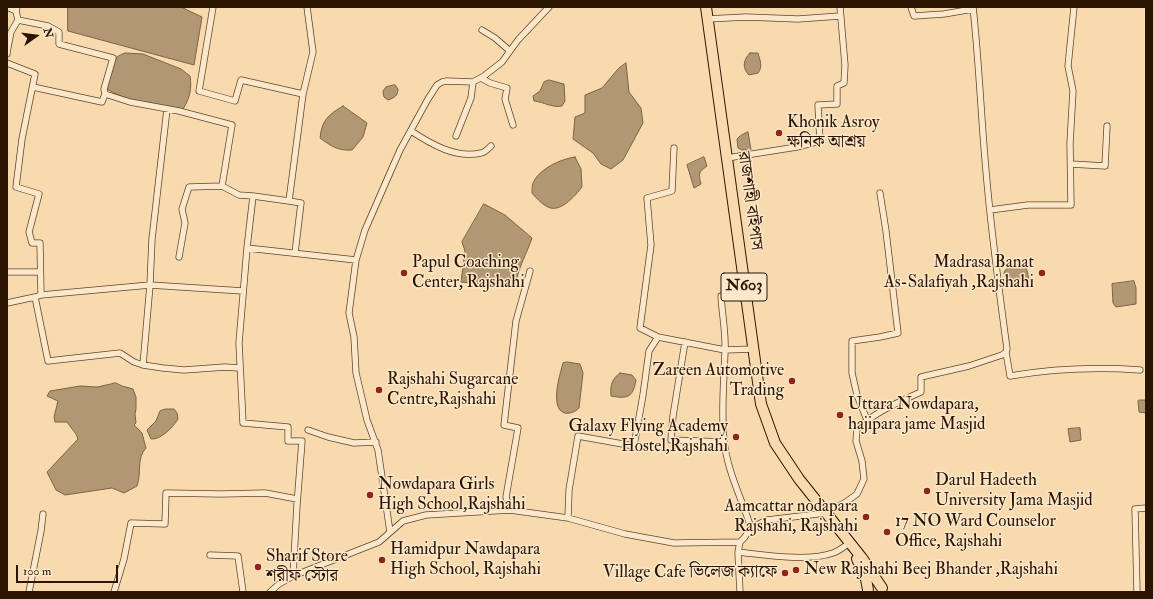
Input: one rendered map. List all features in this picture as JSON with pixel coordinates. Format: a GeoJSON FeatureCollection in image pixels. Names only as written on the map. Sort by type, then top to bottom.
{"type":"FeatureCollection","features":[{"type":"Feature","properties":{"kind":"highway","name":"রাজশাহী বাইপাস"},"geometry":{"type":"LineString","coordinates":[[706,7],[761,404],[775,443],[799,479],[849,542]]}},
{"type":"Feature","properties":{"kind":"highway","name":"N603"},"geometry":{"type":"LineString","coordinates":[[849,542],[885,590]]}},
{"type":"Feature","properties":{"kind":"highway","name":"N603"},"geometry":{"type":"LineString","coordinates":[[849,542],[863,570],[867,591],[872,588],[885,590]]}},
{"type":"Feature","properties":{"kind":"street"},"geometry":{"type":"LineString","coordinates":[[7,7],[16,9],[18,20],[11,32],[7,54]]}},
{"type":"Feature","properties":{"kind":"street"},"geometry":{"type":"LineString","coordinates":[[213,7],[199,91],[235,101],[241,80],[303,94]]}},
{"type":"Feature","properties":{"kind":"street"},"geometry":{"type":"LineString","coordinates":[[288,201],[303,94],[313,52],[307,7]]}},
{"type":"Feature","properties":{"kind":"street"},"geometry":{"type":"LineString","coordinates":[[390,532],[378,450],[367,420],[356,373],[354,337],[348,313],[356,260],[365,230],[400,150],[437,85],[447,81],[473,82],[482,78],[502,62],[518,40],[549,7]]}},
{"type":"Feature","properties":{"kind":"street"},"geometry":{"type":"LineString","coordinates":[[726,158],[797,148],[820,141],[818,105],[837,104],[837,86],[844,83],[840,7]]}},
{"type":"Feature","properties":{"kind":"street"},"geometry":{"type":"LineString","coordinates":[[911,7],[914,16],[944,14],[973,8],[990,210],[1010,376],[1036,372],[1114,368],[1140,370]]}},
{"type":"Feature","properties":{"kind":"street"},"geometry":{"type":"LineString","coordinates":[[990,210],[1028,205],[1071,205],[1074,90],[1068,66],[1074,7]]}},
{"type":"Feature","properties":{"kind":"street"},"geometry":{"type":"LineString","coordinates":[[707,19],[746,17],[798,19],[840,16]]}},
{"type":"Feature","properties":{"kind":"street"},"geometry":{"type":"LineString","coordinates":[[18,20],[48,26],[59,32],[59,44],[113,58],[104,89],[105,94],[102,102],[32,87]]}},
{"type":"Feature","properties":{"kind":"street"},"geometry":{"type":"LineString","coordinates":[[482,30],[495,38],[510,51]]}},
{"type":"Feature","properties":{"kind":"street"},"geometry":{"type":"LineString","coordinates":[[7,63],[35,74],[22,139],[16,187],[39,194],[29,232],[32,243],[40,243],[41,295]]}},
{"type":"Feature","properties":{"kind":"street"},"geometry":{"type":"LineString","coordinates":[[482,78],[490,83],[507,88],[505,99],[514,125]]}},
{"type":"Feature","properties":{"kind":"street"},"geometry":{"type":"LineString","coordinates":[[456,136],[471,98],[473,82]]}},
{"type":"Feature","properties":{"kind":"street"},"geometry":{"type":"LineString","coordinates":[[105,94],[130,102],[167,109],[232,125],[222,186]]}},
{"type":"Feature","properties":{"kind":"street"},"geometry":{"type":"LineString","coordinates":[[143,365],[150,285],[152,239],[167,109]]}},
{"type":"Feature","properties":{"kind":"street"},"geometry":{"type":"LineString","coordinates":[[1071,164],[1105,166],[1107,126]]}},
{"type":"Feature","properties":{"kind":"street"},"geometry":{"type":"LineString","coordinates":[[411,131],[431,144],[462,154],[482,153],[491,146]]}},
{"type":"Feature","properties":{"kind":"street"},"geometry":{"type":"LineString","coordinates":[[674,148],[672,191],[647,198],[651,245],[640,328],[658,337],[725,350],[753,349]]}},
{"type":"Feature","properties":{"kind":"street"},"geometry":{"type":"LineString","coordinates":[[179,257],[185,223],[182,210],[189,187],[222,186],[239,195],[301,203],[295,253]]}},
{"type":"Feature","properties":{"kind":"street"},"geometry":{"type":"LineString","coordinates":[[867,420],[857,395],[852,373],[852,342],[898,333],[880,193]]}},
{"type":"Feature","properties":{"kind":"street"},"geometry":{"type":"LineString","coordinates":[[253,196],[243,290],[240,335],[239,368],[243,423],[288,427],[288,441],[302,441],[297,499],[294,576]]}},
{"type":"Feature","properties":{"kind":"street"},"geometry":{"type":"LineString","coordinates":[[247,248],[356,260]]}},
{"type":"Feature","properties":{"kind":"street"},"geometry":{"type":"LineString","coordinates":[[510,510],[506,497],[518,428],[504,425],[516,321],[530,271]]}},
{"type":"Feature","properties":{"kind":"street"},"geometry":{"type":"LineString","coordinates":[[7,272],[40,272]]}},
{"type":"Feature","properties":{"kind":"street"},"geometry":{"type":"LineString","coordinates":[[7,303],[41,295],[150,285],[243,290]]}},
{"type":"Feature","properties":{"kind":"street"},"geometry":{"type":"LineString","coordinates":[[746,298],[721,296],[725,350],[722,414],[724,442],[733,480],[743,503],[751,528]]}},
{"type":"Feature","properties":{"kind":"street"},"geometry":{"type":"LineString","coordinates":[[35,297],[48,361],[120,353],[134,362],[163,368],[184,370],[225,367],[239,368]]}},
{"type":"Feature","properties":{"kind":"street"},"geometry":{"type":"LineString","coordinates":[[568,518],[569,490],[578,436],[634,446],[649,351],[658,337]]}},
{"type":"Feature","properties":{"kind":"street"},"geometry":{"type":"LineString","coordinates":[[685,342],[673,416],[671,440],[724,442]]}},
{"type":"Feature","properties":{"kind":"street"},"geometry":{"type":"LineString","coordinates":[[740,592],[738,552],[740,542],[751,528],[767,520],[826,513],[857,494],[864,479],[862,461],[856,441],[857,429],[867,420],[921,392],[921,377],[969,366],[1006,352]]}},
{"type":"Feature","properties":{"kind":"street"},"geometry":{"type":"LineString","coordinates":[[308,430],[328,437],[354,443],[376,442]]}},
{"type":"Feature","properties":{"kind":"street"},"geometry":{"type":"LineString","coordinates":[[114,592],[124,559],[131,523],[165,524],[166,493],[221,494],[265,492],[297,499]]}},
{"type":"Feature","properties":{"kind":"street"},"geometry":{"type":"LineString","coordinates":[[1137,592],[1135,509],[1146,508]]}},
{"type":"Feature","properties":{"kind":"street"},"geometry":{"type":"LineString","coordinates":[[270,592],[294,576],[379,542],[403,521],[426,515],[510,510],[568,518],[625,534],[674,543],[740,542]]}},
{"type":"Feature","properties":{"kind":"street"},"geometry":{"type":"LineString","coordinates":[[29,592],[43,514]]}},
{"type":"Feature","properties":{"kind":"street"},"geometry":{"type":"LineString","coordinates":[[738,552],[776,556],[817,556],[834,552],[849,542]]}},
{"type":"Feature","properties":{"kind":"street"},"geometry":{"type":"LineString","coordinates":[[210,555],[238,556],[243,592]]}},
{"type":"Feature","properties":{"kind":"shaded area"},"geometry":{"type":"Polygon","coordinates":[[[68,7],[181,7],[202,17],[194,65],[68,31],[68,7]]]}},
{"type":"Feature","properties":{"kind":"shaded area"},"geometry":{"type":"Polygon","coordinates":[[[125,53],[143,54],[181,69],[190,76],[190,93],[183,109],[134,101],[115,94],[107,89],[108,75],[117,57],[125,53]]]}},
{"type":"Feature","properties":{"kind":"shaded area"},"geometry":{"type":"Polygon","coordinates":[[[750,53],[758,53],[761,66],[758,73],[749,75],[745,70],[744,64],[750,53]]]}},
{"type":"Feature","properties":{"kind":"shaded area"},"geometry":{"type":"Polygon","coordinates":[[[626,63],[629,92],[641,108],[643,123],[623,160],[611,169],[601,164],[593,153],[573,139],[575,117],[585,113],[585,95],[602,88],[618,69],[626,63]]]}},
{"type":"Feature","properties":{"kind":"shaded area"},"geometry":{"type":"Polygon","coordinates":[[[549,80],[564,84],[565,101],[562,106],[555,106],[534,101],[533,96],[540,91],[544,82],[549,80]]]}},
{"type":"Feature","properties":{"kind":"shaded area"},"geometry":{"type":"Polygon","coordinates":[[[395,85],[398,89],[397,93],[394,97],[388,100],[384,97],[383,91],[386,87],[395,85]]]}},
{"type":"Feature","properties":{"kind":"shaded area"},"geometry":{"type":"Polygon","coordinates":[[[343,106],[367,123],[363,137],[352,150],[343,150],[335,147],[320,138],[324,122],[333,112],[343,106]]]}},
{"type":"Feature","properties":{"kind":"shaded area"},"geometry":{"type":"Polygon","coordinates":[[[748,132],[751,150],[742,150],[738,148],[737,139],[748,132]]]}},
{"type":"Feature","properties":{"kind":"shaded area"},"geometry":{"type":"Polygon","coordinates":[[[575,157],[581,169],[582,187],[571,199],[561,206],[551,208],[546,206],[532,193],[532,185],[534,181],[546,168],[575,157]]]}},
{"type":"Feature","properties":{"kind":"shaded area"},"geometry":{"type":"Polygon","coordinates":[[[704,157],[707,166],[700,173],[701,184],[694,188],[687,165],[704,157]]]}},
{"type":"Feature","properties":{"kind":"shaded area"},"geometry":{"type":"Polygon","coordinates":[[[484,204],[505,215],[532,238],[519,270],[516,282],[501,286],[461,282],[465,251],[462,242],[484,204]]]}},
{"type":"Feature","properties":{"kind":"shaded area"},"geometry":{"type":"Polygon","coordinates":[[[1018,265],[1026,267],[1029,279],[1028,284],[1015,286],[1006,280],[1004,272],[1009,266],[1018,265]]]}},
{"type":"Feature","properties":{"kind":"shaded area"},"geometry":{"type":"Polygon","coordinates":[[[1134,281],[1136,288],[1136,304],[1116,307],[1113,303],[1112,284],[1134,281]]]}},
{"type":"Feature","properties":{"kind":"shaded area"},"geometry":{"type":"Polygon","coordinates":[[[567,362],[580,364],[583,373],[579,408],[576,411],[565,413],[560,410],[558,405],[557,391],[563,363],[567,362]]]}},
{"type":"Feature","properties":{"kind":"shaded area"},"geometry":{"type":"Polygon","coordinates":[[[620,373],[632,375],[636,380],[635,386],[631,394],[628,396],[611,396],[612,383],[620,373]]]}},
{"type":"Feature","properties":{"kind":"shaded area"},"geometry":{"type":"Polygon","coordinates":[[[116,383],[133,389],[136,397],[136,423],[134,425],[142,433],[146,448],[140,461],[137,486],[124,493],[112,488],[65,495],[56,490],[47,472],[78,439],[67,422],[55,422],[54,417],[58,401],[47,396],[50,391],[80,386],[97,387],[116,383]]]}},
{"type":"Feature","properties":{"kind":"shaded area"},"geometry":{"type":"Polygon","coordinates":[[[1146,400],[1146,413],[1139,412],[1138,401],[1146,400]]]}},
{"type":"Feature","properties":{"kind":"shaded area"},"geometry":{"type":"Polygon","coordinates":[[[174,409],[177,413],[178,419],[163,435],[155,439],[151,439],[147,430],[156,421],[160,411],[174,409]]]}},
{"type":"Feature","properties":{"kind":"shaded area"},"geometry":{"type":"Polygon","coordinates":[[[1080,428],[1081,440],[1070,442],[1068,429],[1080,428]]]}},
{"type":"Feature","properties":{"kind":"place","name":"Khonik Asroy ক্ষনিক আশ্রয়"},"geometry":{"type":"Point","coordinates":[779,133]}},
{"type":"Feature","properties":{"kind":"place","name":"Papul Coaching Center, Rajshahi"},"geometry":{"type":"Point","coordinates":[404,273]}},
{"type":"Feature","properties":{"kind":"place","name":"Madrasa Banat As-Salafiyah ,Rajshahi"},"geometry":{"type":"Point","coordinates":[1042,273]}},
{"type":"Feature","properties":{"kind":"place","name":"Zareen Automotive Trading"},"geometry":{"type":"Point","coordinates":[792,381]}},
{"type":"Feature","properties":{"kind":"place","name":"Rajshahi Sugarcane Centre,Rajshahi"},"geometry":{"type":"Point","coordinates":[379,390]}},
{"type":"Feature","properties":{"kind":"place","name":"Uttara Nowdapara, hajipara jame Masjid"},"geometry":{"type":"Point","coordinates":[840,415]}},
{"type":"Feature","properties":{"kind":"place","name":"Galaxy Flying Academy Hostel,Rajshahi"},"geometry":{"type":"Point","coordinates":[736,437]}},
{"type":"Feature","properties":{"kind":"place","name":"Darul Hadeeth University Jama Masjid"},"geometry":{"type":"Point","coordinates":[927,491]}},
{"type":"Feature","properties":{"kind":"place","name":"Nowdapara Girls High School,Rajshahi"},"geometry":{"type":"Point","coordinates":[370,495]}},
{"type":"Feature","properties":{"kind":"place","name":"Aamcattar nodapara Rajshahi, Rajshahi"},"geometry":{"type":"Point","coordinates":[866,517]}},
{"type":"Feature","properties":{"kind":"place","name":"17 NO Ward Counselor Office, Rajshahi"},"geometry":{"type":"Point","coordinates":[887,532]}},
{"type":"Feature","properties":{"kind":"place","name":"Hamidpur Nawdapara High School, Rajshahi"},"geometry":{"type":"Point","coordinates":[382,560]}},
{"type":"Feature","properties":{"kind":"place","name":"Sharif Store শরীফ স্টোর"},"geometry":{"type":"Point","coordinates":[258,567]}},
{"type":"Feature","properties":{"kind":"place","name":"New Rajshahi Beej Bhander ,Rajshahi"},"geometry":{"type":"Point","coordinates":[796,570]}},
{"type":"Feature","properties":{"kind":"place","name":"Village Cafe ভিলেজ ক্যাফে"},"geometry":{"type":"Point","coordinates":[785,573]}}]}
